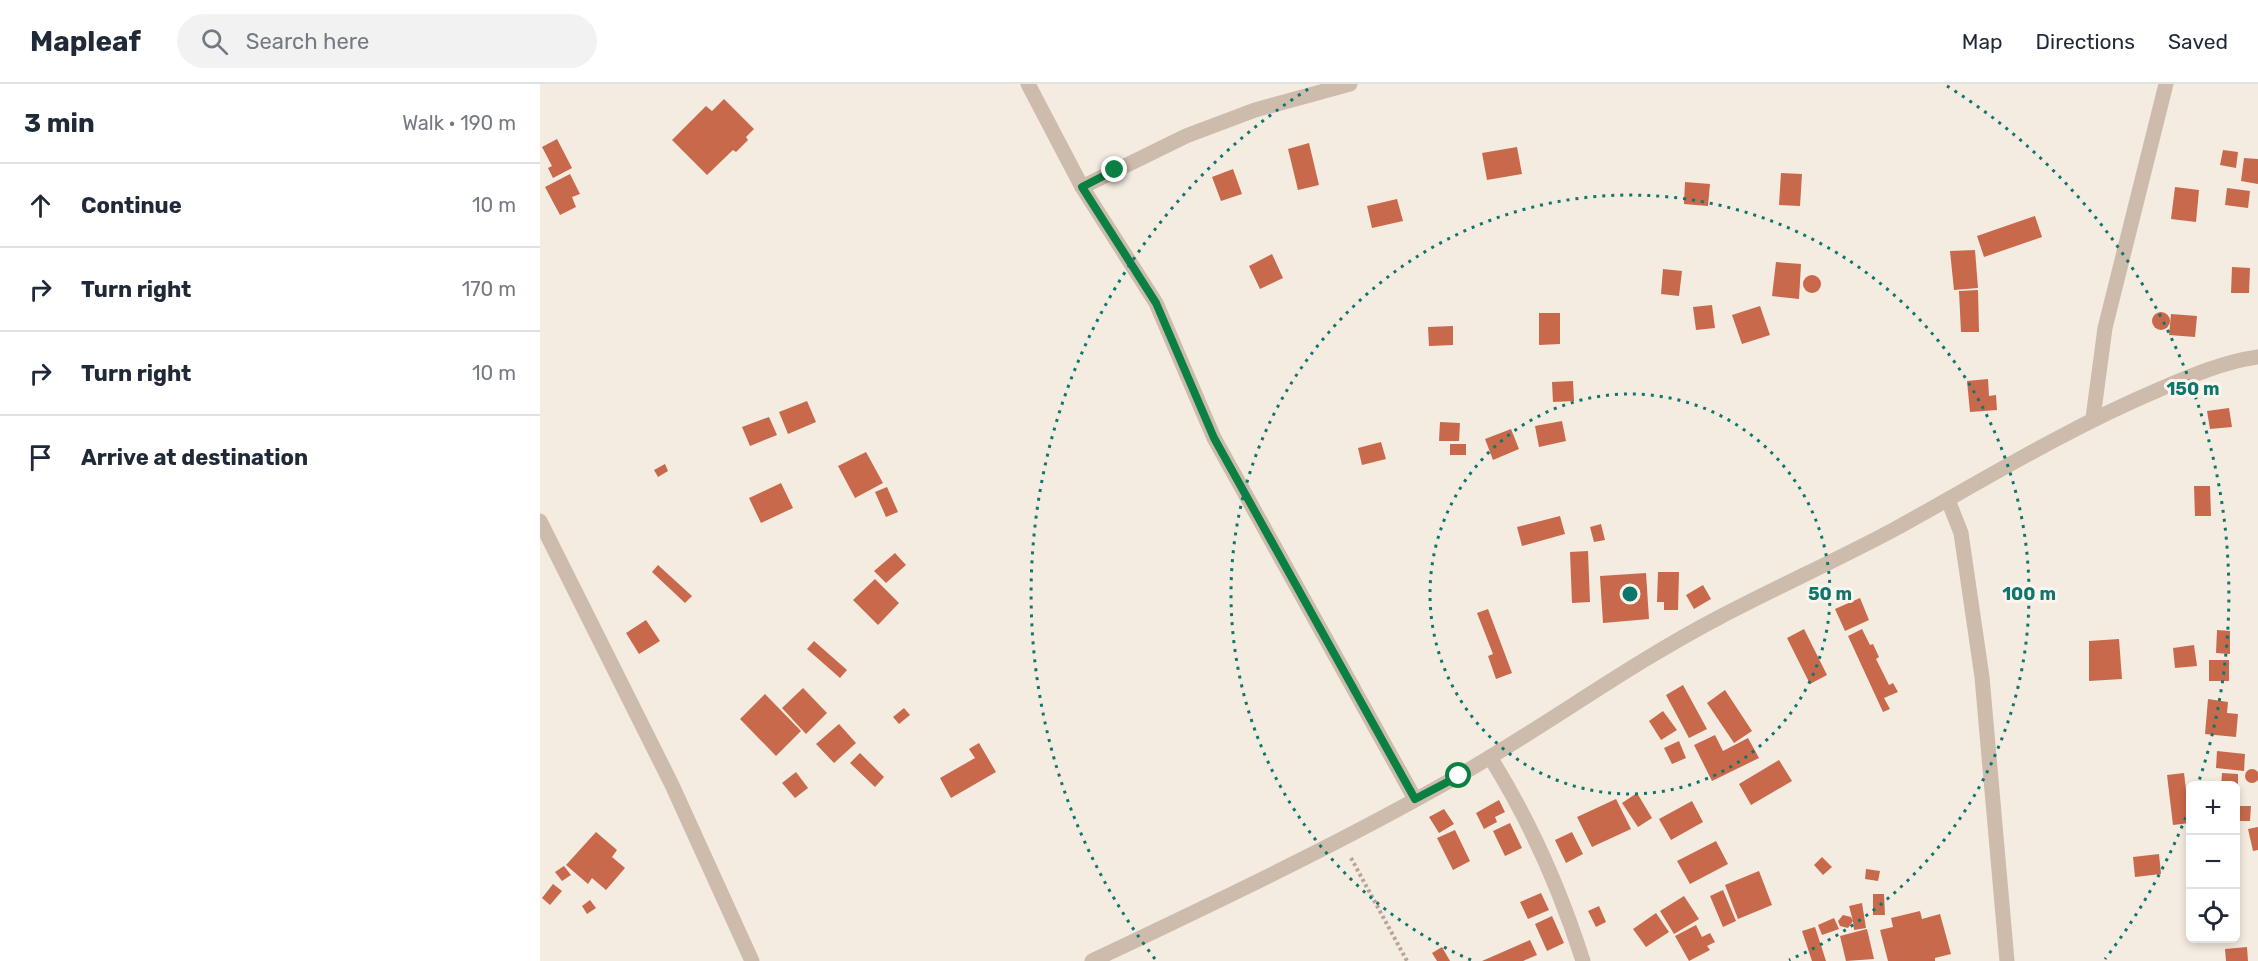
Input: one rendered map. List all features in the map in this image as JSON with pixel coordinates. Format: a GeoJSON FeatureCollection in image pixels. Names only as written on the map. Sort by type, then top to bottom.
{"type":"FeatureCollection","features":[{"type":"Feature","properties":{"kind":"street"},"geometry":{"type":"LineString","coordinates":[[1028,84],[1082,187],[1156,303],[1214,438],[1415,799]]}},
{"type":"Feature","properties":{"kind":"street"},"geometry":{"type":"LineString","coordinates":[[1082,187],[1186,136],[1255,110],[1350,84]]}},
{"type":"Feature","properties":{"kind":"street"},"geometry":{"type":"LineString","coordinates":[[2093,418],[2105,328],[2166,84]]}},
{"type":"Feature","properties":{"kind":"street"},"geometry":{"type":"LineString","coordinates":[[1092,961],[1342,842],[1576,705],[1636,664],[1707,624],[1795,581],[1948,500],[2093,418],[2236,360],[2258,357]]}},
{"type":"Feature","properties":{"kind":"street"},"geometry":{"type":"LineString","coordinates":[[1948,500],[1960,533],[1979,656],[2007,961]]}},
{"type":"Feature","properties":{"kind":"street"},"geometry":{"type":"LineString","coordinates":[[540,521],[672,784],[752,961]]}},
{"type":"Feature","properties":{"kind":"street"},"geometry":{"type":"LineString","coordinates":[[1490,757],[1509,788],[1559,891],[1583,961]]}},
{"type":"Feature","properties":{"kind":"path"},"geometry":{"type":"LineString","coordinates":[[1342,842],[1407,961]]}},
{"type":"Feature","properties":{"kind":"building"},"geometry":{"type":"Polygon","coordinates":[[[724,99],[754,129],[746,137],[748,140],[736,152],[733,150],[707,175],[672,140],[706,106],[712,111],[724,99]]]}},
{"type":"Feature","properties":{"kind":"building"},"geometry":{"type":"Polygon","coordinates":[[[557,139],[572,168],[553,178],[548,168],[552,166],[542,147],[557,139]]]}},
{"type":"Feature","properties":{"kind":"building"},"geometry":{"type":"Polygon","coordinates":[[[1309,143],[1319,185],[1298,190],[1288,149],[1309,143]]]}},
{"type":"Feature","properties":{"kind":"building"},"geometry":{"type":"Polygon","coordinates":[[[1517,147],[1522,174],[1487,180],[1482,153],[1517,147]]]}},
{"type":"Feature","properties":{"kind":"building"},"geometry":{"type":"Polygon","coordinates":[[[2223,150],[2238,152],[2236,168],[2220,165],[2223,150]]]}},
{"type":"Feature","properties":{"kind":"building"},"geometry":{"type":"Polygon","coordinates":[[[2244,158],[2258,159],[2258,184],[2241,181],[2244,158]]]}},
{"type":"Feature","properties":{"kind":"building"},"geometry":{"type":"Polygon","coordinates":[[[1233,169],[1242,194],[1221,201],[1212,177],[1233,169]]]}},
{"type":"Feature","properties":{"kind":"building"},"geometry":{"type":"Polygon","coordinates":[[[1781,173],[1802,174],[1800,206],[1779,205],[1781,173]]]}},
{"type":"Feature","properties":{"kind":"building"},"geometry":{"type":"Polygon","coordinates":[[[570,174],[580,194],[572,197],[576,207],[560,215],[545,187],[570,174]]]}},
{"type":"Feature","properties":{"kind":"building"},"geometry":{"type":"Polygon","coordinates":[[[1685,182],[1710,184],[1708,206],[1684,204],[1685,182]]]}},
{"type":"Feature","properties":{"kind":"building"},"geometry":{"type":"Polygon","coordinates":[[[2175,187],[2199,190],[2196,222],[2171,219],[2175,187]]]}},
{"type":"Feature","properties":{"kind":"building"},"geometry":{"type":"Polygon","coordinates":[[[2227,188],[2250,191],[2248,208],[2225,205],[2227,188]]]}},
{"type":"Feature","properties":{"kind":"building"},"geometry":{"type":"Polygon","coordinates":[[[1397,199],[1403,221],[1372,228],[1367,206],[1397,199]]]}},
{"type":"Feature","properties":{"kind":"building"},"geometry":{"type":"Polygon","coordinates":[[[2035,216],[2042,237],[1984,257],[1977,236],[2035,216]]]}},
{"type":"Feature","properties":{"kind":"building"},"geometry":{"type":"Polygon","coordinates":[[[1975,250],[1978,288],[1954,290],[1950,251],[1975,250]]]}},
{"type":"Feature","properties":{"kind":"building"},"geometry":{"type":"Polygon","coordinates":[[[1272,254],[1283,278],[1260,289],[1249,266],[1272,254]]]}},
{"type":"Feature","properties":{"kind":"building"},"geometry":{"type":"Polygon","coordinates":[[[1776,262],[1801,264],[1799,299],[1772,296],[1776,262]]]}},
{"type":"Feature","properties":{"kind":"building"},"geometry":{"type":"Polygon","coordinates":[[[2232,267],[2250,268],[2249,293],[2231,293],[2232,267]]]}},
{"type":"Feature","properties":{"kind":"building"},"geometry":{"type":"Polygon","coordinates":[[[1663,269],[1682,271],[1679,296],[1661,294],[1663,269]]]}},
{"type":"Feature","properties":{"kind":"building"},"geometry":{"type":"Polygon","coordinates":[[[1812,275],[1818,278],[1821,284],[1818,290],[1812,293],[1806,290],[1803,284],[1806,278],[1812,275]]]}},
{"type":"Feature","properties":{"kind":"building"},"geometry":{"type":"Polygon","coordinates":[[[1978,290],[1979,332],[1961,332],[1959,291],[1978,290]]]}},
{"type":"Feature","properties":{"kind":"building"},"geometry":{"type":"Polygon","coordinates":[[[1712,305],[1715,328],[1696,330],[1693,307],[1712,305]]]}},
{"type":"Feature","properties":{"kind":"building"},"geometry":{"type":"Polygon","coordinates":[[[1760,306],[1770,335],[1742,344],[1732,315],[1760,306]]]}},
{"type":"Feature","properties":{"kind":"building"},"geometry":{"type":"Polygon","coordinates":[[[2161,312],[2167,315],[2170,321],[2167,327],[2161,330],[2155,327],[2152,321],[2155,315],[2161,312]]]}},
{"type":"Feature","properties":{"kind":"building"},"geometry":{"type":"Polygon","coordinates":[[[1539,313],[1560,313],[1560,344],[1539,345],[1539,313]]]}},
{"type":"Feature","properties":{"kind":"building"},"geometry":{"type":"Polygon","coordinates":[[[2171,314],[2197,316],[2195,337],[2169,335],[2171,314]]]}},
{"type":"Feature","properties":{"kind":"building"},"geometry":{"type":"Polygon","coordinates":[[[1453,326],[1453,345],[1429,346],[1428,327],[1453,326]]]}},
{"type":"Feature","properties":{"kind":"building"},"geometry":{"type":"Polygon","coordinates":[[[1988,379],[1989,396],[1996,395],[1997,410],[1970,412],[1967,381],[1988,379]]]}},
{"type":"Feature","properties":{"kind":"building"},"geometry":{"type":"Polygon","coordinates":[[[1573,381],[1574,401],[1553,402],[1552,382],[1573,381]]]}},
{"type":"Feature","properties":{"kind":"building"},"geometry":{"type":"Polygon","coordinates":[[[807,401],[816,422],[788,434],[779,412],[807,401]]]}},
{"type":"Feature","properties":{"kind":"building"},"geometry":{"type":"Polygon","coordinates":[[[2229,408],[2232,427],[2210,429],[2207,411],[2229,408]]]}},
{"type":"Feature","properties":{"kind":"building"},"geometry":{"type":"Polygon","coordinates":[[[769,417],[777,435],[750,446],[742,427],[769,417]]]}},
{"type":"Feature","properties":{"kind":"building"},"geometry":{"type":"Polygon","coordinates":[[[1562,421],[1566,441],[1539,447],[1535,426],[1562,421]]]}},
{"type":"Feature","properties":{"kind":"building"},"geometry":{"type":"Polygon","coordinates":[[[1440,422],[1460,423],[1459,441],[1439,441],[1440,422]]]}},
{"type":"Feature","properties":{"kind":"building"},"geometry":{"type":"Polygon","coordinates":[[[1511,429],[1519,449],[1493,460],[1485,439],[1511,429]]]}},
{"type":"Feature","properties":{"kind":"building"},"geometry":{"type":"Polygon","coordinates":[[[1381,442],[1386,459],[1362,465],[1358,448],[1381,442]]]}},
{"type":"Feature","properties":{"kind":"building"},"geometry":{"type":"Polygon","coordinates":[[[1450,444],[1466,444],[1466,455],[1450,455],[1450,444]]]}},
{"type":"Feature","properties":{"kind":"building"},"geometry":{"type":"Polygon","coordinates":[[[866,452],[883,483],[855,498],[838,466],[866,452]]]}},
{"type":"Feature","properties":{"kind":"building"},"geometry":{"type":"Polygon","coordinates":[[[665,464],[668,471],[658,477],[654,470],[665,464]]]}},
{"type":"Feature","properties":{"kind":"building"},"geometry":{"type":"Polygon","coordinates":[[[781,483],[793,508],[761,523],[749,498],[781,483]]]}},
{"type":"Feature","properties":{"kind":"building"},"geometry":{"type":"Polygon","coordinates":[[[2194,486],[2210,486],[2211,516],[2195,516],[2194,486]]]}},
{"type":"Feature","properties":{"kind":"building"},"geometry":{"type":"Polygon","coordinates":[[[887,487],[898,512],[886,517],[875,492],[887,487]]]}},
{"type":"Feature","properties":{"kind":"building"},"geometry":{"type":"Polygon","coordinates":[[[1560,516],[1565,534],[1522,546],[1517,527],[1560,516]]]}},
{"type":"Feature","properties":{"kind":"building"},"geometry":{"type":"Polygon","coordinates":[[[1601,524],[1605,540],[1594,542],[1590,527],[1601,524]]]}},
{"type":"Feature","properties":{"kind":"building"},"geometry":{"type":"Polygon","coordinates":[[[1588,551],[1590,602],[1572,603],[1570,552],[1588,551]]]}},
{"type":"Feature","properties":{"kind":"building"},"geometry":{"type":"Polygon","coordinates":[[[895,553],[906,565],[886,583],[874,571],[895,553]]]}},
{"type":"Feature","properties":{"kind":"building"},"geometry":{"type":"Polygon","coordinates":[[[658,565],[692,596],[685,603],[652,572],[658,565]]]}},
{"type":"Feature","properties":{"kind":"building"},"geometry":{"type":"Polygon","coordinates":[[[1658,572],[1679,572],[1678,610],[1664,610],[1664,602],[1657,602],[1658,572]]]}},
{"type":"Feature","properties":{"kind":"building"},"geometry":{"type":"Polygon","coordinates":[[[1646,573],[1649,619],[1603,623],[1600,576],[1646,573]]]}},
{"type":"Feature","properties":{"kind":"building"},"geometry":{"type":"Polygon","coordinates":[[[875,579],[899,603],[878,625],[853,600],[875,579]]]}},
{"type":"Feature","properties":{"kind":"building"},"geometry":{"type":"Polygon","coordinates":[[[1703,585],[1711,599],[1694,609],[1686,595],[1703,585]]]}},
{"type":"Feature","properties":{"kind":"building"},"geometry":{"type":"Polygon","coordinates":[[[1860,598],[1869,620],[1845,631],[1835,609],[1860,598]]]}},
{"type":"Feature","properties":{"kind":"building"},"geometry":{"type":"Polygon","coordinates":[[[1488,609],[1512,673],[1496,679],[1488,656],[1493,654],[1477,613],[1488,609]]]}},
{"type":"Feature","properties":{"kind":"building"},"geometry":{"type":"Polygon","coordinates":[[[646,620],[660,641],[639,654],[626,633],[646,620]]]}},
{"type":"Feature","properties":{"kind":"building"},"geometry":{"type":"Polygon","coordinates":[[[1804,629],[1827,675],[1810,684],[1787,638],[1804,629]]]}},
{"type":"Feature","properties":{"kind":"building"},"geometry":{"type":"Polygon","coordinates":[[[1862,629],[1870,645],[1873,644],[1879,657],[1876,659],[1889,685],[1893,683],[1898,692],[1884,698],[1890,709],[1883,712],[1848,636],[1862,629]]]}},
{"type":"Feature","properties":{"kind":"building"},"geometry":{"type":"Polygon","coordinates":[[[2217,630],[2230,631],[2230,654],[2216,653],[2217,630]]]}},
{"type":"Feature","properties":{"kind":"building"},"geometry":{"type":"Polygon","coordinates":[[[2119,639],[2122,679],[2089,681],[2089,641],[2119,639]]]}},
{"type":"Feature","properties":{"kind":"building"},"geometry":{"type":"Polygon","coordinates":[[[814,641],[847,670],[840,678],[807,649],[814,641]]]}},
{"type":"Feature","properties":{"kind":"building"},"geometry":{"type":"Polygon","coordinates":[[[2194,645],[2197,666],[2175,668],[2173,648],[2194,645]]]}},
{"type":"Feature","properties":{"kind":"building"},"geometry":{"type":"Polygon","coordinates":[[[2209,660],[2229,660],[2229,681],[2209,681],[2209,660]]]}},
{"type":"Feature","properties":{"kind":"building"},"geometry":{"type":"Polygon","coordinates":[[[1683,685],[1707,729],[1689,738],[1666,695],[1683,685]]]}},
{"type":"Feature","properties":{"kind":"building"},"geometry":{"type":"Polygon","coordinates":[[[803,688],[827,713],[806,734],[782,708],[803,688]]]}},
{"type":"Feature","properties":{"kind":"building"},"geometry":{"type":"Polygon","coordinates":[[[1725,690],[1752,731],[1734,743],[1707,703],[1725,690]]]}},
{"type":"Feature","properties":{"kind":"building"},"geometry":{"type":"Polygon","coordinates":[[[765,694],[801,731],[776,756],[740,719],[765,694]]]}},
{"type":"Feature","properties":{"kind":"building"},"geometry":{"type":"Polygon","coordinates":[[[2208,699],[2228,702],[2227,713],[2238,714],[2236,737],[2205,734],[2208,699]]]}},
{"type":"Feature","properties":{"kind":"building"},"geometry":{"type":"Polygon","coordinates":[[[904,708],[910,715],[899,724],[893,717],[904,708]]]}},
{"type":"Feature","properties":{"kind":"building"},"geometry":{"type":"Polygon","coordinates":[[[1663,711],[1677,730],[1661,740],[1649,721],[1663,711]]]}},
{"type":"Feature","properties":{"kind":"building"},"geometry":{"type":"Polygon","coordinates":[[[839,724],[856,743],[834,763],[816,744],[839,724]]]}},
{"type":"Feature","properties":{"kind":"building"},"geometry":{"type":"Polygon","coordinates":[[[1715,735],[1723,751],[1748,738],[1759,758],[1712,781],[1694,745],[1715,735]]]}},
{"type":"Feature","properties":{"kind":"building"},"geometry":{"type":"Polygon","coordinates":[[[1679,741],[1686,758],[1672,764],[1664,748],[1679,741]]]}},
{"type":"Feature","properties":{"kind":"building"},"geometry":{"type":"Polygon","coordinates":[[[979,743],[996,772],[951,798],[940,778],[975,758],[969,749],[979,743]]]}},
{"type":"Feature","properties":{"kind":"building"},"geometry":{"type":"Polygon","coordinates":[[[2217,751],[2245,754],[2244,771],[2216,768],[2217,751]]]}},
{"type":"Feature","properties":{"kind":"building"},"geometry":{"type":"Polygon","coordinates":[[[860,753],[884,777],[875,787],[850,763],[860,753]]]}},
{"type":"Feature","properties":{"kind":"building"},"geometry":{"type":"Polygon","coordinates":[[[1779,760],[1792,781],[1751,805],[1739,784],[1779,760]]]}},
{"type":"Feature","properties":{"kind":"building"},"geometry":{"type":"Polygon","coordinates":[[[2249,769],[2255,769],[2259,776],[2255,783],[2249,783],[2245,779],[2245,773],[2249,769]]]}},
{"type":"Feature","properties":{"kind":"building"},"geometry":{"type":"Polygon","coordinates":[[[796,772],[808,788],[795,798],[782,783],[796,772]]]}},
{"type":"Feature","properties":{"kind":"building"},"geometry":{"type":"Polygon","coordinates":[[[2184,773],[2186,823],[2173,825],[2167,775],[2184,773]]]}},
{"type":"Feature","properties":{"kind":"building"},"geometry":{"type":"Polygon","coordinates":[[[2222,773],[2238,774],[2238,781],[2221,781],[2222,773]]]}},
{"type":"Feature","properties":{"kind":"building"},"geometry":{"type":"Polygon","coordinates":[[[1637,793],[1652,818],[1638,827],[1622,803],[1637,793]]]}},
{"type":"Feature","properties":{"kind":"building"},"geometry":{"type":"Polygon","coordinates":[[[1616,799],[1631,829],[1592,847],[1577,817],[1616,799]]]}},
{"type":"Feature","properties":{"kind":"building"},"geometry":{"type":"Polygon","coordinates":[[[1499,800],[1505,812],[1495,817],[1497,822],[1484,829],[1476,813],[1499,800]]]}},
{"type":"Feature","properties":{"kind":"building"},"geometry":{"type":"Polygon","coordinates":[[[1692,801],[1703,822],[1671,840],[1659,819],[1692,801]]]}},
{"type":"Feature","properties":{"kind":"building"},"geometry":{"type":"Polygon","coordinates":[[[2240,806],[2251,806],[2250,821],[2240,821],[2240,806]]]}},
{"type":"Feature","properties":{"kind":"building"},"geometry":{"type":"Polygon","coordinates":[[[1444,809],[1454,824],[1439,833],[1429,817],[1444,809]]]}},
{"type":"Feature","properties":{"kind":"building"},"geometry":{"type":"Polygon","coordinates":[[[1510,823],[1522,848],[1505,856],[1493,831],[1510,823]]]}},
{"type":"Feature","properties":{"kind":"building"},"geometry":{"type":"Polygon","coordinates":[[[2258,827],[2258,850],[2253,851],[2248,829],[2258,827]]]}},
{"type":"Feature","properties":{"kind":"building"},"geometry":{"type":"Polygon","coordinates":[[[1455,830],[1470,861],[1453,870],[1437,838],[1455,830]]]}},
{"type":"Feature","properties":{"kind":"building"},"geometry":{"type":"Polygon","coordinates":[[[596,832],[617,850],[612,857],[625,868],[606,890],[592,878],[588,884],[566,865],[596,832]]]}},
{"type":"Feature","properties":{"kind":"building"},"geometry":{"type":"Polygon","coordinates":[[[1572,832],[1583,854],[1566,863],[1555,840],[1572,832]]]}},
{"type":"Feature","properties":{"kind":"building"},"geometry":{"type":"Polygon","coordinates":[[[1716,841],[1728,864],[1690,884],[1677,861],[1716,841]]]}},
{"type":"Feature","properties":{"kind":"building"},"geometry":{"type":"Polygon","coordinates":[[[2159,854],[2161,874],[2135,877],[2133,857],[2159,854]]]}},
{"type":"Feature","properties":{"kind":"building"},"geometry":{"type":"Polygon","coordinates":[[[1822,857],[1832,867],[1823,875],[1814,865],[1822,857]]]}},
{"type":"Feature","properties":{"kind":"building"},"geometry":{"type":"Polygon","coordinates":[[[564,866],[571,875],[562,881],[555,872],[564,866]]]}},
{"type":"Feature","properties":{"kind":"building"},"geometry":{"type":"Polygon","coordinates":[[[1866,869],[1880,871],[1878,881],[1865,879],[1866,869]]]}},
{"type":"Feature","properties":{"kind":"building"},"geometry":{"type":"Polygon","coordinates":[[[1759,871],[1772,905],[1738,919],[1725,885],[1759,871]]]}},
{"type":"Feature","properties":{"kind":"building"},"geometry":{"type":"Polygon","coordinates":[[[553,884],[562,891],[550,905],[542,898],[553,884]]]}},
{"type":"Feature","properties":{"kind":"building"},"geometry":{"type":"Polygon","coordinates":[[[1723,890],[1736,921],[1723,927],[1710,896],[1723,890]]]}},
{"type":"Feature","properties":{"kind":"building"},"geometry":{"type":"Polygon","coordinates":[[[1541,893],[1549,910],[1528,919],[1520,902],[1541,893]]]}},
{"type":"Feature","properties":{"kind":"building"},"geometry":{"type":"Polygon","coordinates":[[[1873,894],[1884,894],[1885,915],[1873,915],[1873,894]]]}},
{"type":"Feature","properties":{"kind":"building"},"geometry":{"type":"Polygon","coordinates":[[[1684,896],[1699,919],[1674,934],[1660,911],[1684,896]]]}},
{"type":"Feature","properties":{"kind":"building"},"geometry":{"type":"Polygon","coordinates":[[[590,900],[596,908],[587,914],[582,906],[590,900]]]}},
{"type":"Feature","properties":{"kind":"building"},"geometry":{"type":"Polygon","coordinates":[[[1862,903],[1866,928],[1854,930],[1849,906],[1862,903]]]}},
{"type":"Feature","properties":{"kind":"building"},"geometry":{"type":"Polygon","coordinates":[[[1599,906],[1606,922],[1596,927],[1588,911],[1599,906]]]}},
{"type":"Feature","properties":{"kind":"building"},"geometry":{"type":"Polygon","coordinates":[[[1920,911],[1922,919],[1940,914],[1951,954],[1935,958],[1935,961],[1888,961],[1880,930],[1893,927],[1891,918],[1920,911]]]}},
{"type":"Feature","properties":{"kind":"building"},"geometry":{"type":"Polygon","coordinates":[[[1656,913],[1669,932],[1646,947],[1633,929],[1656,913]]]}},
{"type":"Feature","properties":{"kind":"building"},"geometry":{"type":"Polygon","coordinates":[[[1843,915],[1851,917],[1853,921],[1848,928],[1840,926],[1838,921],[1843,915]]]}},
{"type":"Feature","properties":{"kind":"building"},"geometry":{"type":"Polygon","coordinates":[[[1552,916],[1564,943],[1547,951],[1535,924],[1552,916]]]}},
{"type":"Feature","properties":{"kind":"building"},"geometry":{"type":"Polygon","coordinates":[[[1834,918],[1839,929],[1822,935],[1818,925],[1834,918]]]}},
{"type":"Feature","properties":{"kind":"building"},"geometry":{"type":"Polygon","coordinates":[[[1696,925],[1702,937],[1710,933],[1715,942],[1707,946],[1710,950],[1689,961],[1675,936],[1696,925]]]}},
{"type":"Feature","properties":{"kind":"building"},"geometry":{"type":"Polygon","coordinates":[[[1815,927],[1826,961],[1812,961],[1802,931],[1815,927]]]}},
{"type":"Feature","properties":{"kind":"building"},"geometry":{"type":"Polygon","coordinates":[[[1867,929],[1874,959],[1846,961],[1840,936],[1867,929]]]}},
{"type":"Feature","properties":{"kind":"building"},"geometry":{"type":"Polygon","coordinates":[[[1530,940],[1537,955],[1523,961],[1482,961],[1530,940]]]}},
{"type":"Feature","properties":{"kind":"building"},"geometry":{"type":"Polygon","coordinates":[[[1442,947],[1450,961],[1437,961],[1432,953],[1442,947]]]}},
{"type":"Feature","properties":{"kind":"building"},"geometry":{"type":"Polygon","coordinates":[[[2247,947],[2248,961],[2226,961],[2225,949],[2247,947]]]}},
{"type":"Feature","properties":{"kind":"route"},"geometry":{"type":"LineString","coordinates":[[1115,170],[1082,187],[1156,303],[1214,438],[1415,799],[1459,776]]}}]}
